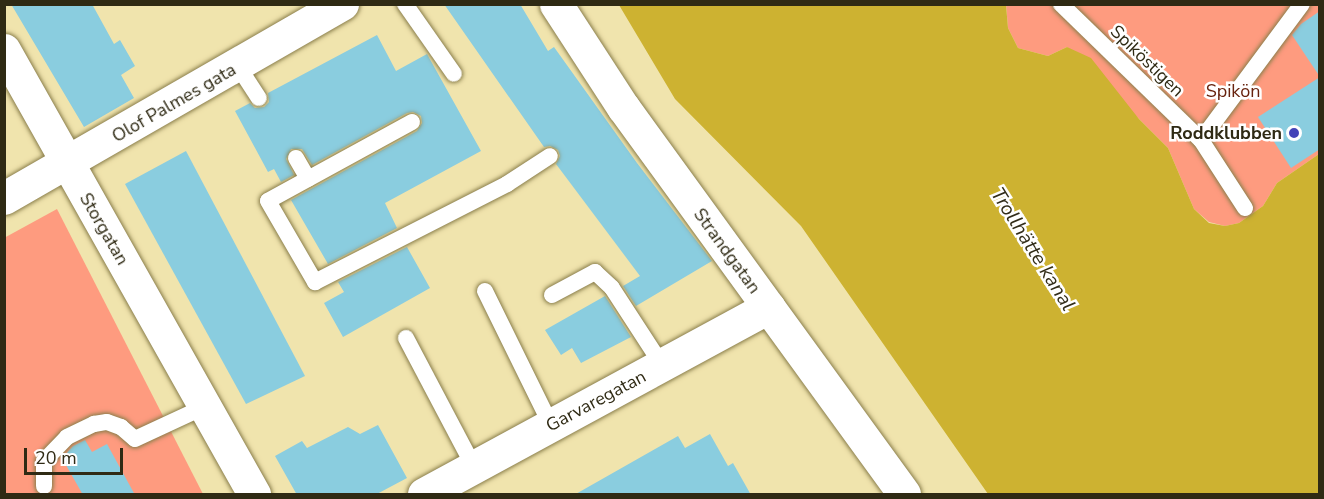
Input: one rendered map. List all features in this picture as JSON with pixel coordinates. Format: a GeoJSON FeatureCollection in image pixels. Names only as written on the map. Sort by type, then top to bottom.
{"type":"FeatureCollection","features":[{"type":"Feature","properties":{"kind":"street","name":"Olof Palmes gata"},"geometry":{"type":"LineString","coordinates":[[4,198],[238,66],[342,4]]}},
{"type":"Feature","properties":{"kind":"street","name":"Strandgatan"},"geometry":{"type":"LineString","coordinates":[[556,4],[614,113],[768,307],[904,495]]}},
{"type":"Feature","properties":{"kind":"street","name":"Storgatan"},"geometry":{"type":"LineString","coordinates":[[4,50],[254,495]]}},
{"type":"Feature","properties":{"kind":"street","name":"Garvaregatan"},"geometry":{"type":"LineString","coordinates":[[424,495],[768,307]]}},
{"type":"Feature","properties":{"kind":"lane"},"geometry":{"type":"LineString","coordinates":[[405,4],[454,74]]}},
{"type":"Feature","properties":{"kind":"lane","name":"Spiköstigen"},"geometry":{"type":"LineString","coordinates":[[1061,4],[1201,140],[1245,208]]}},
{"type":"Feature","properties":{"kind":"lane"},"geometry":{"type":"LineString","coordinates":[[1201,140],[1302,4]]}},
{"type":"Feature","properties":{"kind":"lane"},"geometry":{"type":"LineString","coordinates":[[238,66],[259,98]]}},
{"type":"Feature","properties":{"kind":"lane"},"geometry":{"type":"LineString","coordinates":[[412,122],[268,201],[315,282],[507,184],[550,156]]}},
{"type":"Feature","properties":{"kind":"lane"},"geometry":{"type":"LineString","coordinates":[[296,158],[308,179]]}},
{"type":"Feature","properties":{"kind":"lane"},"geometry":{"type":"LineString","coordinates":[[552,295],[595,272],[612,288],[662,365]]}},
{"type":"Feature","properties":{"kind":"lane"},"geometry":{"type":"LineString","coordinates":[[485,291],[551,425]]}},
{"type":"Feature","properties":{"kind":"lane"},"geometry":{"type":"LineString","coordinates":[[406,338],[474,467]]}},
{"type":"Feature","properties":{"kind":"lane"},"geometry":{"type":"LineString","coordinates":[[44,486],[44,461],[67,437],[94,424],[107,422],[121,427],[135,439],[204,407]]}},
{"type":"Feature","properties":{"kind":"green space","name":"Spikön"},"geometry":{"type":"Polygon","coordinates":[[[1006,4],[1319,5],[1319,154],[1277,183],[1263,206],[1239,223],[1225,226],[1209,222],[1194,209],[1168,148],[1067,47],[1048,56],[1018,48],[1008,28],[1006,4]]]}},
{"type":"Feature","properties":{"kind":"green space"},"geometry":{"type":"Polygon","coordinates":[[[57,209],[203,494],[5,494],[4,238],[57,209]]]}},
{"type":"Feature","properties":{"kind":"water","name":"Trollhätte kanal"},"geometry":{"type":"Polygon","coordinates":[[[619,5],[1006,5],[1008,28],[1018,48],[1048,56],[1067,47],[1091,58],[1139,119],[1168,148],[1194,209],[1209,223],[1225,226],[1239,223],[1263,206],[1277,183],[1319,154],[1319,494],[988,494],[801,226],[675,99],[619,5]]]}},
{"type":"Feature","properties":{"kind":"building"},"geometry":{"type":"Polygon","coordinates":[[[11,4],[92,4],[114,44],[120,40],[135,66],[121,75],[134,98],[84,127],[11,4]]]}},
{"type":"Feature","properties":{"kind":"building"},"geometry":{"type":"Polygon","coordinates":[[[444,4],[520,4],[548,51],[554,47],[637,163],[712,261],[636,306],[623,286],[640,276],[556,164],[560,156],[558,150],[550,146],[544,147],[444,4]]]}},
{"type":"Feature","properties":{"kind":"building"},"geometry":{"type":"Polygon","coordinates":[[[1320,11],[1320,77],[1292,35],[1301,24],[1320,11]]]}},
{"type":"Feature","properties":{"kind":"building"},"geometry":{"type":"Polygon","coordinates":[[[377,35],[396,71],[427,54],[481,151],[385,203],[397,228],[328,264],[291,200],[417,131],[422,123],[421,116],[413,112],[407,113],[312,165],[302,149],[291,149],[286,159],[294,175],[281,182],[274,169],[268,172],[235,111],[250,103],[255,108],[264,107],[269,102],[268,93],[377,35]]]}},
{"type":"Feature","properties":{"kind":"building","name":"Roddklubben"},"geometry":{"type":"Polygon","coordinates":[[[1320,77],[1320,149],[1291,168],[1258,117],[1320,77]]]}},
{"type":"Feature","properties":{"kind":"building"},"geometry":{"type":"Polygon","coordinates":[[[186,151],[305,376],[246,404],[125,184],[186,151]]]}},
{"type":"Feature","properties":{"kind":"building"},"geometry":{"type":"Polygon","coordinates":[[[407,247],[430,288],[343,337],[324,303],[344,292],[338,282],[407,247]]]}},
{"type":"Feature","properties":{"kind":"building"},"geometry":{"type":"Polygon","coordinates":[[[605,296],[631,337],[581,363],[572,348],[561,355],[545,330],[605,296]]]}},
{"type":"Feature","properties":{"kind":"building"},"geometry":{"type":"Polygon","coordinates":[[[378,425],[407,478],[375,495],[297,495],[275,456],[302,441],[307,448],[348,427],[360,434],[378,425]]]}},
{"type":"Feature","properties":{"kind":"building"},"geometry":{"type":"Polygon","coordinates":[[[710,434],[728,466],[733,463],[751,495],[574,495],[678,436],[685,448],[710,434]]]}},
{"type":"Feature","properties":{"kind":"building"},"geometry":{"type":"Polygon","coordinates":[[[85,440],[92,452],[107,444],[135,495],[83,495],[62,458],[73,446],[85,440]]]}},
{"type":"Feature","properties":{"kind":"place","name":"Roddklubben"},"geometry":{"type":"Point","coordinates":[1294,133]}}]}
